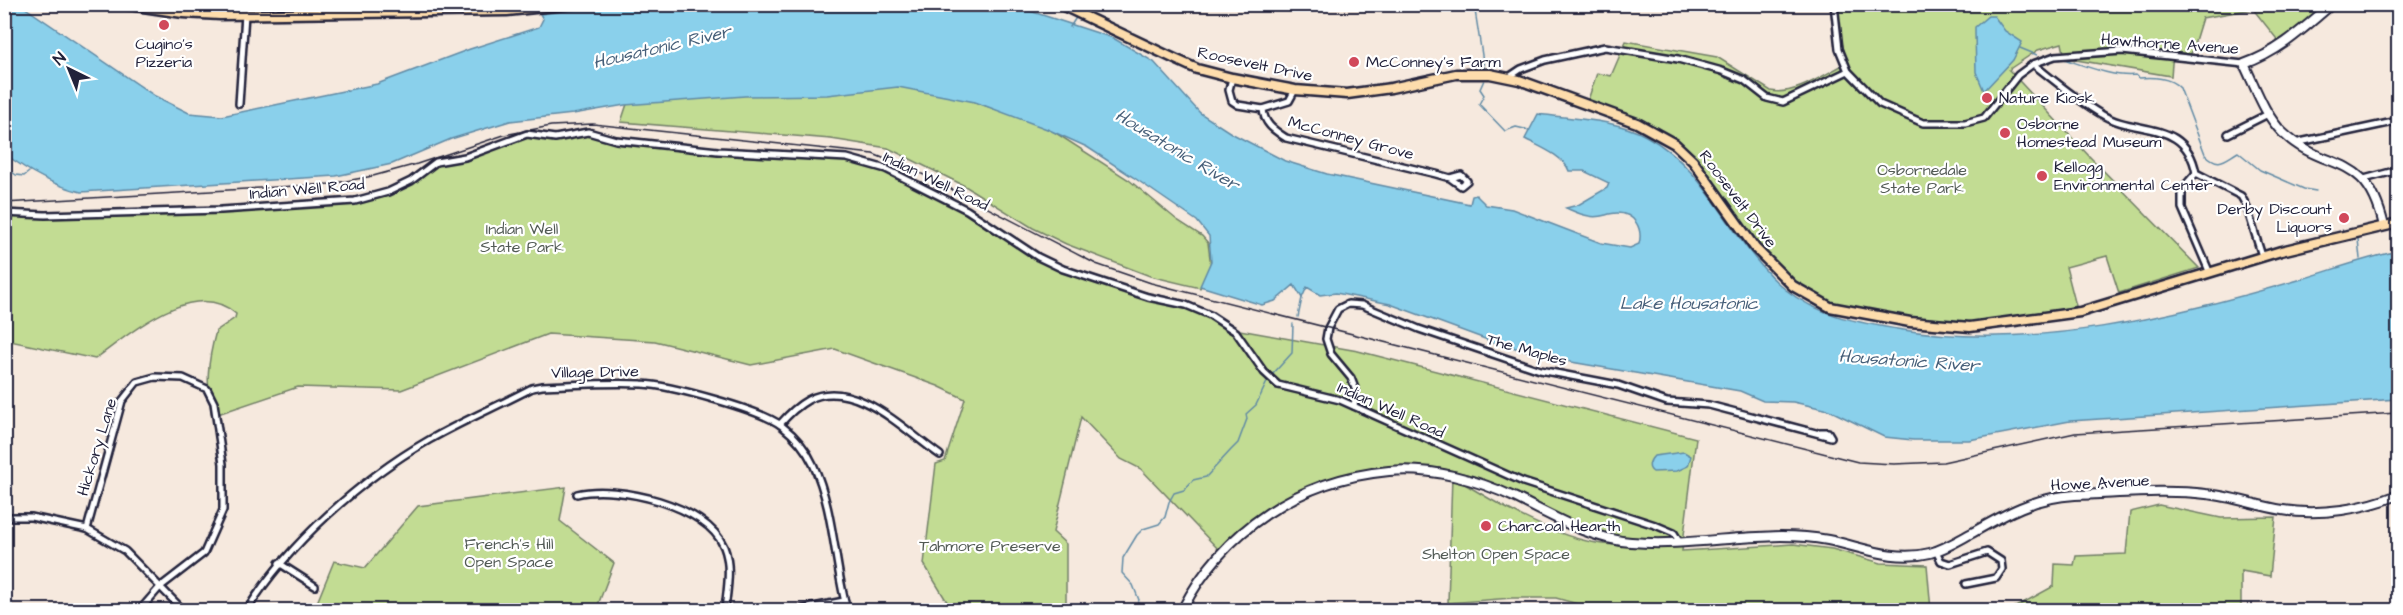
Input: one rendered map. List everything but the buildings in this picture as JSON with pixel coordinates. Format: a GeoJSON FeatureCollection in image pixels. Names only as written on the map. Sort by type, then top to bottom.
{"type":"FeatureCollection","features":[{"type":"Feature","properties":{"kind":"main road"},"geometry":{"type":"LineString","coordinates":[[123,4],[183,13],[244,14],[507,11],[573,4]]}},
{"type":"Feature","properties":{"kind":"main road","name":"Roosevelt Drive"},"geometry":{"type":"LineString","coordinates":[[1059,4],[1197,69],[1232,78],[1295,90],[1337,94],[1366,92],[1465,73],[1509,77],[1637,123],[1675,144],[1693,161],[1772,267],[1802,292],[1830,307],[1910,322],[1970,327],[2080,312],[2262,256],[2398,224]]}},
{"type":"Feature","properties":{"kind":"main road","name":"Hawthorne Avenue"},"geometry":{"type":"LineString","coordinates":[[2244,64],[2265,56],[2292,39],[2332,4]]}},
{"type":"Feature","properties":{"kind":"main road"},"geometry":{"type":"LineString","coordinates":[[2244,64],[2268,114],[2280,130],[2295,143],[2348,168],[2364,179],[2374,194],[2384,226]]}},
{"type":"Feature","properties":{"kind":"main road","name":"Howe Avenue"},"geometry":{"type":"LineString","coordinates":[[1182,610],[1207,568],[1228,544],[1269,511],[1325,484],[1392,470],[1442,474],[1471,480],[1600,537],[1631,542],[1680,543],[1779,537],[1827,540],[1895,556],[1936,551],[2024,505],[2058,497],[2206,494],[2303,512],[2365,506],[2398,495]]}},
{"type":"Feature","properties":{"kind":"street","name":"Hawthorne Avenue"},"geometry":{"type":"LineString","coordinates":[[1834,4],[1839,49],[1848,71],[1881,104],[1923,123],[1965,123],[1984,117],[1995,107],[2011,82],[2033,64],[2055,56],[2100,51],[2244,64]]}},
{"type":"Feature","properties":{"kind":"street"},"geometry":{"type":"LineString","coordinates":[[239,104],[244,14]]}},
{"type":"Feature","properties":{"kind":"street"},"geometry":{"type":"LineString","coordinates":[[1509,77],[1521,69],[1545,60],[1605,47],[1678,59],[1722,71],[1743,80],[1767,98],[1784,102],[1848,71]]}},
{"type":"Feature","properties":{"kind":"street"},"geometry":{"type":"LineString","coordinates":[[2033,64],[2102,115],[2123,124],[2157,129],[2169,134],[2191,155],[2196,173]]}},
{"type":"Feature","properties":{"kind":"street"},"geometry":{"type":"LineString","coordinates":[[1232,78],[1229,90],[1232,101],[1238,105],[1263,109]]}},
{"type":"Feature","properties":{"kind":"street","name":"McConney Grove"},"geometry":{"type":"LineString","coordinates":[[1295,90],[1289,101],[1263,109],[1264,118],[1272,129],[1286,138],[1450,178]]}},
{"type":"Feature","properties":{"kind":"street"},"geometry":{"type":"LineString","coordinates":[[2228,134],[2268,114]]}},
{"type":"Feature","properties":{"kind":"street"},"geometry":{"type":"LineString","coordinates":[[2295,143],[2398,122]]}},
{"type":"Feature","properties":{"kind":"street","name":"Indian Well Road"},"geometry":{"type":"LineString","coordinates":[[4,213],[45,215],[221,210],[355,201],[388,192],[411,181],[436,162],[465,157],[481,148],[527,134],[555,138],[588,132],[616,140],[718,151],[847,158],[886,169],[967,210],[1038,257],[1063,269],[1148,297],[1186,304],[1210,315],[1236,332],[1270,380],[1283,387],[1322,395],[1354,406],[1522,482],[1655,525],[1674,533],[1680,543]]}},
{"type":"Feature","properties":{"kind":"street"},"geometry":{"type":"LineString","coordinates":[[2364,179],[2398,170]]}},
{"type":"Feature","properties":{"kind":"street"},"geometry":{"type":"LineString","coordinates":[[2196,173],[2234,190],[2241,196],[2262,256]]}},
{"type":"Feature","properties":{"kind":"street"},"geometry":{"type":"LineString","coordinates":[[2196,173],[2182,189],[2182,208],[2209,271]]}},
{"type":"Feature","properties":{"kind":"street","name":"The Maples"},"geometry":{"type":"LineString","coordinates":[[1354,406],[1356,391],[1351,378],[1331,354],[1326,339],[1328,328],[1338,309],[1348,304],[1362,305],[1383,312],[1419,329],[1540,369],[1618,386],[1667,402],[1709,405],[1820,432]]}},
{"type":"Feature","properties":{"kind":"street","name":"Hickory Lane"},"geometry":{"type":"LineString","coordinates":[[87,529],[122,401],[137,382],[155,377],[183,378],[207,389],[214,404],[223,464],[223,510],[204,553],[160,587],[140,610]]}},
{"type":"Feature","properties":{"kind":"street","name":"Village Drive"},"geometry":{"type":"LineString","coordinates":[[247,610],[279,563],[304,536],[428,440],[532,388],[595,384],[662,386],[690,392],[780,424],[801,444],[818,477],[847,610]]}},
{"type":"Feature","properties":{"kind":"street"},"geometry":{"type":"LineString","coordinates":[[780,424],[808,399],[840,392],[860,398],[940,455]]}},
{"type":"Feature","properties":{"kind":"street"},"geometry":{"type":"LineString","coordinates":[[577,494],[593,490],[616,491],[697,516],[709,525],[718,534],[728,560],[725,610]]}},
{"type":"Feature","properties":{"kind":"street"},"geometry":{"type":"LineString","coordinates":[[4,517],[31,517],[87,529],[124,551],[183,610]]}},
{"type":"Feature","properties":{"kind":"street"},"geometry":{"type":"LineString","coordinates":[[1936,551],[1941,561],[1950,564],[1987,552],[2001,561],[2002,569],[1996,578],[1966,584]]}},
{"type":"Feature","properties":{"kind":"street"},"geometry":{"type":"LineString","coordinates":[[279,563],[315,586]]}},
{"type":"Feature","properties":{"kind":"street"},"geometry":{"type":"LineString","coordinates":[[798,610],[844,601]]}},
{"type":"Feature","properties":{"kind":"green space","name":"Osbornedale State Park"},"geometry":{"type":"Polygon","coordinates":[[[1833,5],[2328,5],[2280,43],[2253,9],[2202,18],[2191,54],[2173,52],[2171,76],[2065,58],[2062,43],[2038,50],[2011,68],[2009,70],[2089,156],[2199,268],[2119,293],[2107,256],[2066,267],[2076,306],[2032,315],[1958,322],[1909,319],[1858,310],[1810,292],[1789,280],[1749,239],[1701,171],[1679,149],[1642,124],[1588,100],[1597,73],[1611,76],[1626,41],[1717,57],[1771,91],[1780,92],[1800,87],[1847,63],[1833,5]]]}},
{"type":"Feature","properties":{"kind":"green space"},"geometry":{"type":"Polygon","coordinates":[[[913,81],[1045,126],[1129,180],[1208,243],[1211,266],[1200,288],[1150,276],[1066,244],[1033,228],[965,186],[888,148],[831,139],[621,122],[628,101],[913,81]]]}},
{"type":"Feature","properties":{"kind":"green space","name":"Indian Well State Park"},"geometry":{"type":"Polygon","coordinates":[[[587,131],[627,140],[750,153],[846,157],[870,161],[993,223],[1053,264],[1184,304],[1213,315],[1234,329],[1358,351],[1696,438],[1682,551],[1793,544],[1832,549],[1881,563],[1927,565],[1931,610],[1592,610],[1592,608],[1556,598],[1512,598],[1448,603],[1452,476],[1489,499],[1555,531],[1577,539],[1619,545],[1557,521],[1483,480],[1438,468],[1415,466],[1367,470],[1321,481],[1300,490],[1267,510],[1220,551],[1141,469],[1121,459],[1081,417],[1053,532],[1066,544],[1066,610],[952,610],[924,564],[936,464],[945,461],[965,399],[938,386],[835,349],[751,365],[655,341],[548,334],[401,390],[298,387],[212,416],[208,374],[213,343],[216,331],[235,318],[236,314],[220,304],[202,301],[163,313],[95,359],[5,340],[4,210],[72,214],[364,199],[405,184],[428,169],[504,139],[587,131]]]}},
{"type":"Feature","properties":{"kind":"green space","name":"French's Hill Open Space"},"geometry":{"type":"Polygon","coordinates":[[[566,487],[560,521],[614,563],[596,610],[314,610],[334,561],[365,568],[418,506],[566,487]]]}},
{"type":"Feature","properties":{"kind":"green space"},"geometry":{"type":"Polygon","coordinates":[[[2159,505],[2221,518],[2276,517],[2270,576],[2241,571],[2241,610],[2010,610],[2054,586],[2055,564],[2074,565],[2076,556],[2126,554],[2130,512],[2159,505]]]}},
{"type":"Feature","properties":{"kind":"water","name":"Lake Housatonic"},"geometry":{"type":"Polygon","coordinates":[[[996,4],[1030,11],[1113,38],[1154,62],[1200,113],[1231,133],[1285,161],[1327,174],[1470,204],[1472,196],[1476,195],[1486,205],[1512,209],[1601,243],[1630,248],[1639,244],[1640,233],[1636,223],[1629,216],[1617,213],[1593,217],[1566,208],[1578,205],[1607,188],[1609,183],[1584,171],[1569,171],[1556,156],[1525,139],[1538,114],[1593,120],[1621,126],[1646,136],[1687,168],[1750,252],[1786,290],[1812,306],[1839,317],[1897,329],[1948,335],[2000,336],[2102,327],[2203,306],[2398,251],[2398,399],[2070,421],[1969,440],[1913,440],[1884,437],[1829,410],[1793,402],[1763,401],[1740,391],[1571,362],[1496,343],[1390,304],[1336,293],[1320,295],[1307,287],[1302,298],[1294,285],[1275,301],[1262,305],[1200,286],[1211,261],[1209,236],[1197,221],[1133,177],[1087,147],[1047,129],[975,102],[898,87],[827,95],[745,96],[625,105],[510,121],[451,139],[392,164],[336,176],[81,192],[41,177],[5,154],[5,5],[21,5],[155,96],[189,113],[222,116],[377,84],[470,49],[539,27],[543,19],[540,14],[611,5],[996,4]]]}},
{"type":"Feature","properties":{"kind":"water"},"geometry":{"type":"Polygon","coordinates":[[[1988,16],[1994,16],[2005,31],[2022,42],[2013,60],[1984,91],[1976,72],[1975,27],[1988,16]]]}},
{"type":"Feature","properties":{"kind":"water"},"geometry":{"type":"Polygon","coordinates":[[[1684,452],[1691,456],[1688,466],[1677,471],[1653,472],[1650,469],[1650,462],[1654,456],[1684,452]]]}},
{"type":"Feature","properties":{"kind":"waterway"},"geometry":{"type":"LineString","coordinates":[[1474,4],[1484,68]]}},
{"type":"Feature","properties":{"kind":"waterway"},"geometry":{"type":"LineString","coordinates":[[1070,27],[1077,16]]}},
{"type":"Feature","properties":{"kind":"waterway"},"geometry":{"type":"LineString","coordinates":[[2020,48],[2037,55]]}},
{"type":"Feature","properties":{"kind":"waterway"},"geometry":{"type":"LineString","coordinates":[[2061,58],[2108,73],[2136,75],[2139,78],[2161,78],[2176,84],[2180,88],[2205,154],[2210,158],[2218,162],[2238,152],[2260,170],[2304,189],[2316,191]]}},
{"type":"Feature","properties":{"kind":"waterway"},"geometry":{"type":"LineString","coordinates":[[1484,80],[1480,89],[1484,95],[1479,104],[1505,131],[1516,127],[1529,130]]}},
{"type":"Feature","properties":{"kind":"waterway"},"geometry":{"type":"LineString","coordinates":[[4,166],[16,175],[24,176],[29,172]]}},
{"type":"Feature","properties":{"kind":"waterway"},"geometry":{"type":"LineString","coordinates":[[2358,239],[2360,259]]}},
{"type":"Feature","properties":{"kind":"waterway"},"geometry":{"type":"LineString","coordinates":[[1298,317],[1302,298]]}},
{"type":"Feature","properties":{"kind":"waterway"},"geometry":{"type":"LineString","coordinates":[[1271,376],[1292,353],[1293,324]]}},
{"type":"Feature","properties":{"kind":"waterway"},"geometry":{"type":"LineString","coordinates":[[1134,610],[1139,600],[1133,585],[1122,573],[1123,558],[1143,529],[1159,524],[1165,517],[1174,493],[1184,490],[1193,480],[1206,477],[1238,443],[1247,419],[1246,414],[1256,405],[1268,380]]}},
{"type":"Feature","properties":{"kind":"railway"},"geometry":{"type":"LineString","coordinates":[[4,203],[330,184],[373,176],[417,164],[504,135],[551,126],[593,124],[873,154],[922,174],[1096,264],[1151,283],[1858,462],[1894,464],[1943,462],[2075,433],[2398,413]]}},
{"type":"Feature","properties":{"kind":"place","name":"Cugino's Pizzeria"},"geometry":{"type":"Point","coordinates":[164,25]}},
{"type":"Feature","properties":{"kind":"place","name":"McConney's Farm"},"geometry":{"type":"Point","coordinates":[1354,62]}},
{"type":"Feature","properties":{"kind":"place","name":"Nature Kiosk"},"geometry":{"type":"Point","coordinates":[1987,98]}},
{"type":"Feature","properties":{"kind":"place","name":"Osborne Homestead Museum"},"geometry":{"type":"Point","coordinates":[2005,133]}},
{"type":"Feature","properties":{"kind":"place","name":"Kellogg Environmental Center"},"geometry":{"type":"Point","coordinates":[2042,176]}},
{"type":"Feature","properties":{"kind":"place","name":"Derby Discount Liquors"},"geometry":{"type":"Point","coordinates":[2344,218]}},
{"type":"Feature","properties":{"kind":"place","name":"Charcoal Hearth"},"geometry":{"type":"Point","coordinates":[1486,526]}},
{"type":"Feature","properties":{"kind":"water label","name":"Housatonic River"},"geometry":{"type":"Point","coordinates":[662,47]}},
{"type":"Feature","properties":{"kind":"water label","name":"Housatonic River"},"geometry":{"type":"Point","coordinates":[1177,150]}},
{"type":"Feature","properties":{"kind":"water label","name":"Housatonic River"},"geometry":{"type":"Point","coordinates":[1909,361]}},
{"type":"Feature","properties":{"kind":"park label","name":"Tahmore Preserve"},"geometry":{"type":"Point","coordinates":[990,546]}},
{"type":"Feature","properties":{"kind":"park label","name":"Shelton Open Space"},"geometry":{"type":"Point","coordinates":[1496,554]}}]}
